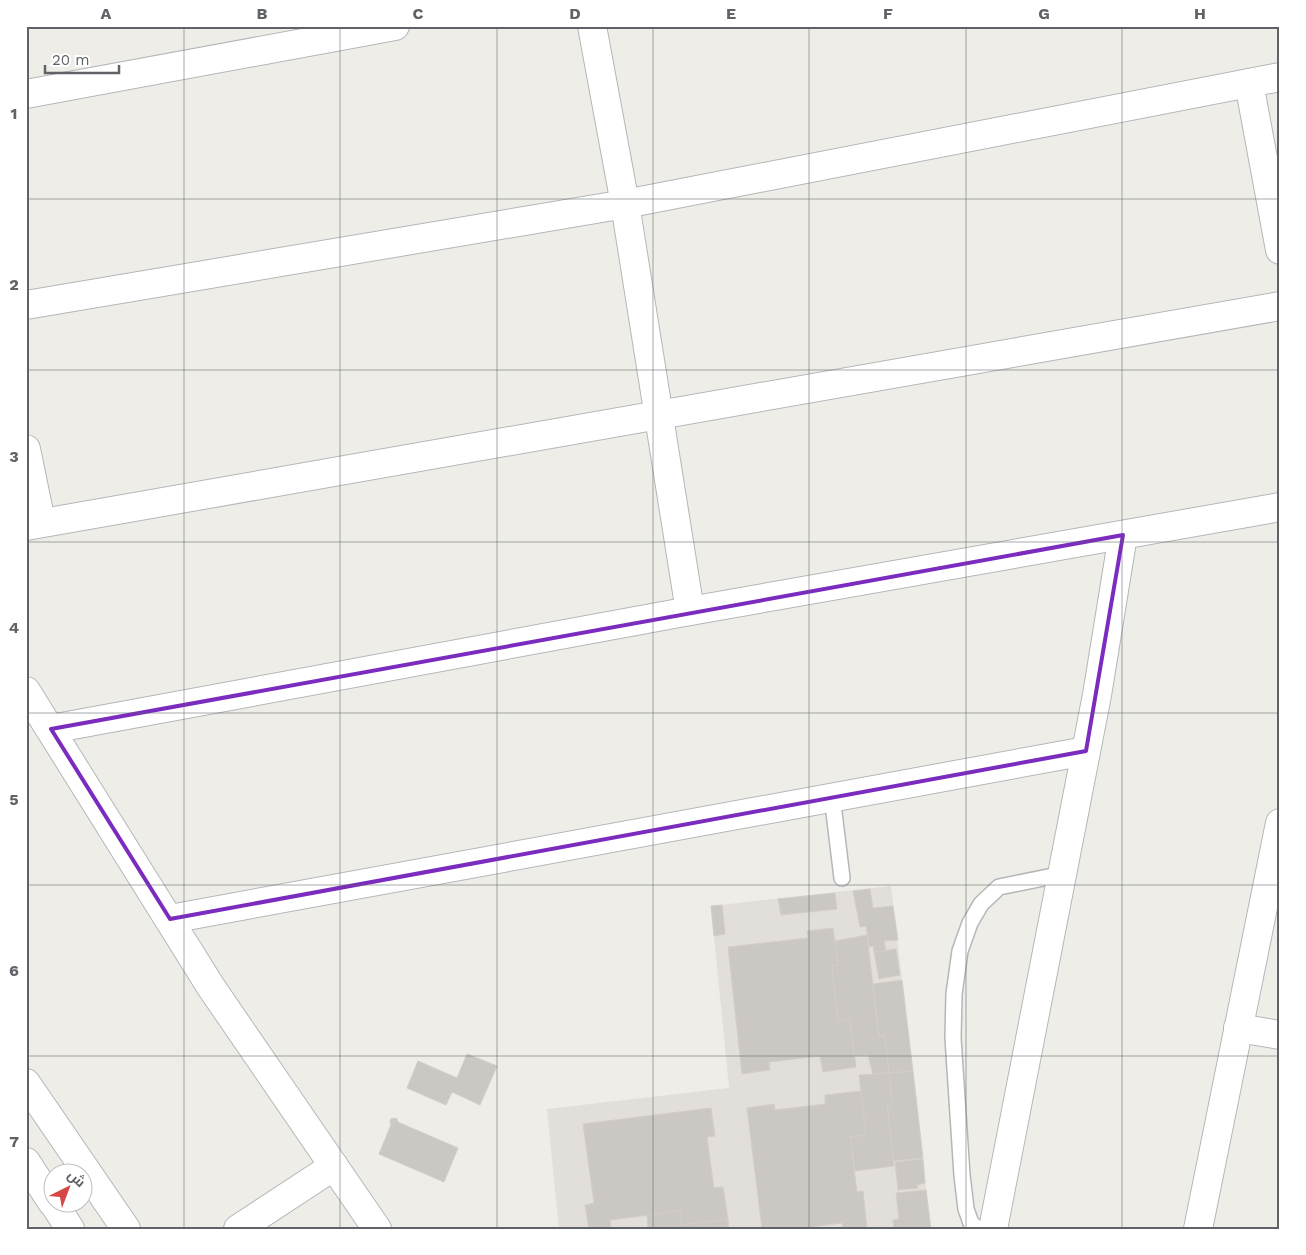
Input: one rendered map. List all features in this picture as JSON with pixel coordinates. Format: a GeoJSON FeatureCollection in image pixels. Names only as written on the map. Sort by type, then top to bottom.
{"type":"FeatureCollection","features":[{"type":"Feature","properties":{"kind":"street"},"geometry":{"type":"LineString","coordinates":[[26,94],[394,26]]}},
{"type":"Feature","properties":{"kind":"street"},"geometry":{"type":"LineString","coordinates":[[592,26],[625,204],[690,611]]}},
{"type":"Feature","properties":{"kind":"street"},"geometry":{"type":"LineString","coordinates":[[26,305],[625,204],[1280,77]]}},
{"type":"Feature","properties":{"kind":"street"},"geometry":{"type":"LineString","coordinates":[[1249,83],[1280,250]]}},
{"type":"Feature","properties":{"kind":"street"},"geometry":{"type":"LineString","coordinates":[[26,449],[34,524],[1280,306]]}},
{"type":"Feature","properties":{"kind":"street"},"geometry":{"type":"LineString","coordinates":[[51,729],[690,611],[1280,507]]}},
{"type":"Feature","properties":{"kind":"street"},"geometry":{"type":"LineString","coordinates":[[993,1229],[1097,695],[1123,535]]}},
{"type":"Feature","properties":{"kind":"street"},"geometry":{"type":"LineString","coordinates":[[26,691],[212,987],[378,1229]]}},
{"type":"Feature","properties":{"kind":"street"},"geometry":{"type":"LineString","coordinates":[[170,919],[832,796],[1086,751]]}},
{"type":"Feature","properties":{"kind":"street"},"geometry":{"type":"LineString","coordinates":[[1198,1229],[1280,823]]}},
{"type":"Feature","properties":{"kind":"street"},"geometry":{"type":"LineString","coordinates":[[1238,1028],[1280,1035]]}},
{"type":"Feature","properties":{"kind":"street"},"geometry":{"type":"LineString","coordinates":[[26,1083],[126,1229]]}},
{"type":"Feature","properties":{"kind":"street"},"geometry":{"type":"LineString","coordinates":[[26,1162],[42,1186]]}},
{"type":"Feature","properties":{"kind":"street"},"geometry":{"type":"LineString","coordinates":[[238,1229],[334,1166]]}},
{"type":"Feature","properties":{"kind":"street"},"geometry":{"type":"LineString","coordinates":[[59,1212],[70,1229]]}},
{"type":"Feature","properties":{"kind":"lane"},"geometry":{"type":"LineString","coordinates":[[832,796],[842,878]]}},
{"type":"Feature","properties":{"kind":"lane"},"geometry":{"type":"LineString","coordinates":[[978,1229],[971,1223],[966,1209],[953,1038],[954,994],[960,951],[970,922],[981,904],[999,887],[1063,874]]}},
{"type":"Feature","properties":{"kind":"highlighted area"},"geometry":{"type":"Polygon","coordinates":[[[1123,535],[1086,751],[170,919],[51,729],[1123,535]]]}},
{"type":"Feature","properties":{"kind":"shaded area"},"geometry":{"type":"Polygon","coordinates":[[[891,886],[931,1229],[559,1229],[547,1109],[729,1088],[711,906],[891,886]]]}},
{"type":"Feature","properties":{"kind":"building"},"geometry":{"type":"Polygon","coordinates":[[[870,889],[873,908],[893,906],[898,940],[884,941],[886,950],[874,952],[873,946],[869,947],[866,926],[860,927],[853,891],[870,889]]]}},
{"type":"Feature","properties":{"kind":"building"},"geometry":{"type":"Polygon","coordinates":[[[835,893],[837,909],[781,915],[778,899],[835,893]]]}},
{"type":"Feature","properties":{"kind":"building"},"geometry":{"type":"Polygon","coordinates":[[[722,905],[725,934],[714,936],[711,906],[722,905]]]}},
{"type":"Feature","properties":{"kind":"building"},"geometry":{"type":"Polygon","coordinates":[[[833,928],[838,965],[832,966],[838,1020],[850,1019],[856,1067],[823,1072],[820,1056],[769,1062],[770,1070],[742,1074],[728,947],[808,938],[807,931],[833,928]]]}},
{"type":"Feature","properties":{"kind":"building"},"geometry":{"type":"Polygon","coordinates":[[[867,935],[879,1036],[885,1036],[889,1073],[873,1074],[868,1055],[854,1056],[850,1019],[838,1020],[832,966],[838,965],[835,941],[867,935]]]}},
{"type":"Feature","properties":{"kind":"building"},"geometry":{"type":"Polygon","coordinates":[[[896,949],[900,975],[879,979],[874,952],[896,949]]]}},
{"type":"Feature","properties":{"kind":"building"},"geometry":{"type":"Polygon","coordinates":[[[902,980],[913,1071],[889,1073],[885,1036],[879,1036],[873,984],[902,980]]]}},
{"type":"Feature","properties":{"kind":"building"},"geometry":{"type":"Polygon","coordinates":[[[467,1054],[497,1066],[480,1105],[452,1092],[446,1105],[407,1088],[418,1061],[457,1078],[467,1054]]]}},
{"type":"Feature","properties":{"kind":"building"},"geometry":{"type":"Polygon","coordinates":[[[913,1071],[923,1158],[893,1161],[887,1105],[892,1104],[889,1073],[913,1071]]]}},
{"type":"Feature","properties":{"kind":"building"},"geometry":{"type":"Polygon","coordinates":[[[889,1073],[892,1104],[887,1105],[894,1166],[855,1171],[850,1137],[866,1135],[859,1075],[889,1073]]]}},
{"type":"Feature","properties":{"kind":"building"},"geometry":{"type":"Polygon","coordinates":[[[861,1091],[866,1135],[850,1137],[857,1192],[863,1191],[867,1228],[843,1229],[842,1223],[795,1229],[762,1229],[747,1108],[774,1104],[775,1110],[825,1104],[825,1095],[861,1091]]]}},
{"type":"Feature","properties":{"kind":"building"},"geometry":{"type":"Polygon","coordinates":[[[711,1108],[715,1136],[707,1137],[714,1188],[723,1187],[728,1219],[682,1225],[680,1211],[610,1220],[611,1228],[589,1229],[585,1205],[594,1203],[583,1124],[711,1108]]]}},
{"type":"Feature","properties":{"kind":"building"},"geometry":{"type":"Polygon","coordinates":[[[394,1118],[398,1122],[394,1126],[390,1122],[394,1118]]]}},
{"type":"Feature","properties":{"kind":"building"},"geometry":{"type":"Polygon","coordinates":[[[393,1120],[458,1148],[444,1182],[379,1154],[393,1120]]]}},
{"type":"Feature","properties":{"kind":"building"},"geometry":{"type":"Polygon","coordinates":[[[923,1159],[925,1183],[917,1185],[918,1188],[898,1190],[895,1162],[923,1159]]]}},
{"type":"Feature","properties":{"kind":"building"},"geometry":{"type":"Polygon","coordinates":[[[926,1190],[931,1229],[894,1229],[893,1220],[899,1219],[896,1193],[926,1190]]]}},
{"type":"Feature","properties":{"kind":"building"},"geometry":{"type":"Polygon","coordinates":[[[680,1211],[682,1225],[728,1219],[729,1229],[648,1229],[647,1215],[680,1211]]]}}]}
